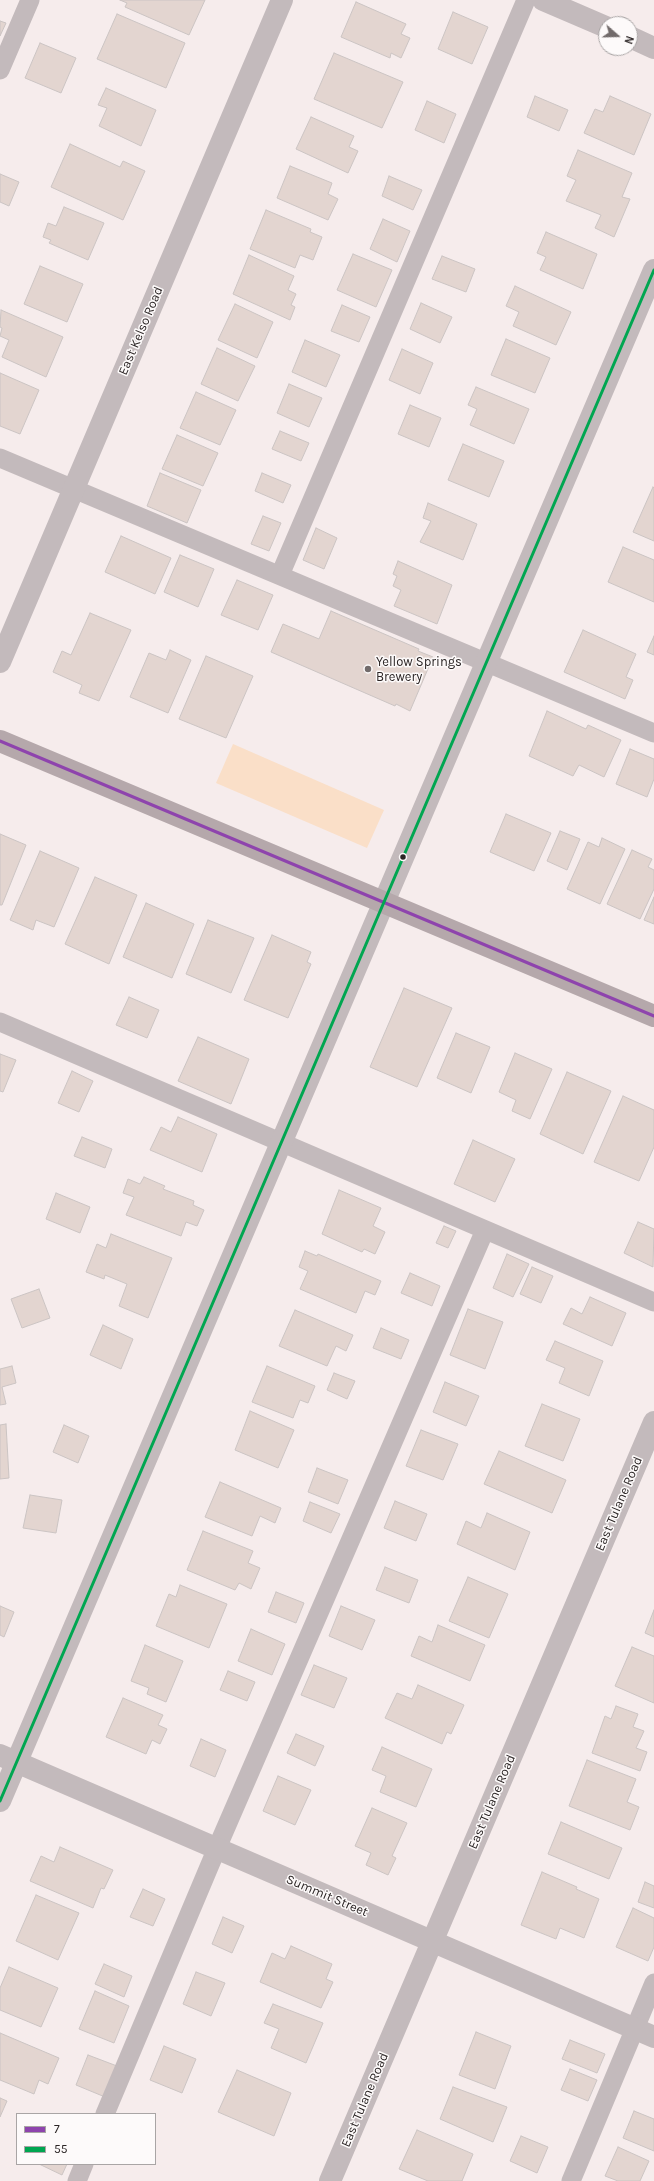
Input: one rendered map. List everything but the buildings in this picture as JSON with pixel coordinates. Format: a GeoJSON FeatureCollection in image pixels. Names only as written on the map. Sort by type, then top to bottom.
{"type":"FeatureCollection","features":[{"type":"Feature","properties":{"kind":"main road"},"geometry":{"type":"LineString","coordinates":[[0,740],[654,1016]]}},
{"type":"Feature","properties":{"kind":"street","name":"East Kelso Road"},"geometry":{"type":"LineString","coordinates":[[0,662],[282,0]]}},
{"type":"Feature","properties":{"kind":"street"},"geometry":{"type":"LineString","coordinates":[[543,0],[598,24]]}},
{"type":"Feature","properties":{"kind":"street"},"geometry":{"type":"LineString","coordinates":[[638,41],[654,48]]}},
{"type":"Feature","properties":{"kind":"street"},"geometry":{"type":"LineString","coordinates":[[0,1801],[8,1758],[281,1142],[654,270]]}},
{"type":"Feature","properties":{"kind":"street","name":"East Tulane Road"},"geometry":{"type":"LineString","coordinates":[[330,2181],[654,1422]]}},
{"type":"Feature","properties":{"kind":"street","name":"Summit Street"},"geometry":{"type":"LineString","coordinates":[[8,1758],[644,2033]]}},
{"type":"Feature","properties":{"kind":"lane"},"geometry":{"type":"LineString","coordinates":[[0,70],[30,0]]}},
{"type":"Feature","properties":{"kind":"lane"},"geometry":{"type":"LineString","coordinates":[[280,575],[526,0]]}},
{"type":"Feature","properties":{"kind":"lane"},"geometry":{"type":"LineString","coordinates":[[0,458],[654,733]]}},
{"type":"Feature","properties":{"kind":"lane"},"geometry":{"type":"LineString","coordinates":[[0,1022],[654,1302]]}},
{"type":"Feature","properties":{"kind":"lane"},"geometry":{"type":"LineString","coordinates":[[105,2113],[217,1848],[485,1230]]}},
{"type":"Feature","properties":{"kind":"lane"},"geometry":{"type":"LineString","coordinates":[[571,2181],[644,2033],[654,1983]]}},
{"type":"Feature","properties":{"kind":"lane"},"geometry":{"type":"LineString","coordinates":[[77,2181],[84,2165]]}},
{"type":"Feature","properties":{"kind":"shaded area"},"geometry":{"type":"Polygon","coordinates":[[[233,744],[384,810],[367,848],[216,783],[233,744]]]}},
{"type":"Feature","properties":{"kind":"transit line","name":"55"},"geometry":{"type":"LineString","coordinates":[[0,1801],[654,270]]}},
{"type":"Feature","properties":{"kind":"transit line","name":"7"},"geometry":{"type":"LineString","coordinates":[[0,741],[654,1016]]}},
{"type":"Feature","properties":{"kind":"place","name":"Yellow Springs Brewery"},"geometry":{"type":"Point","coordinates":[368,669]}}]}
